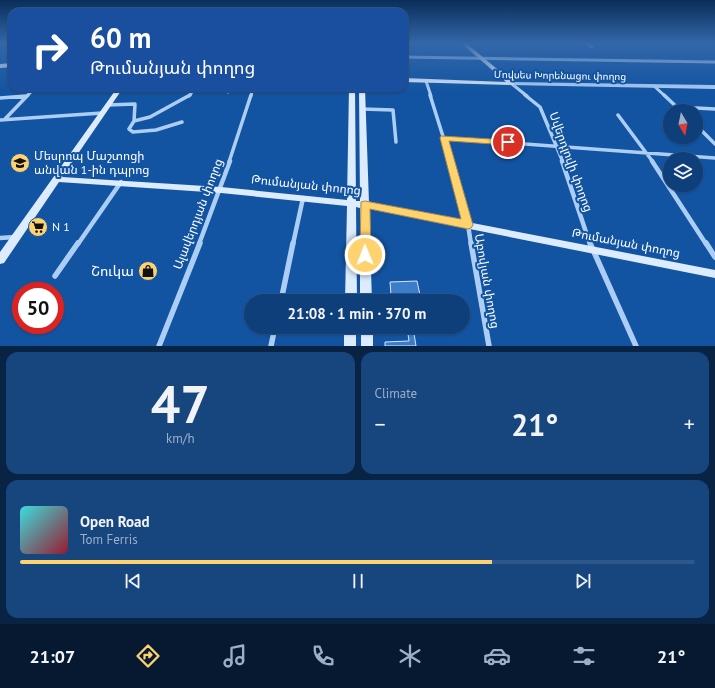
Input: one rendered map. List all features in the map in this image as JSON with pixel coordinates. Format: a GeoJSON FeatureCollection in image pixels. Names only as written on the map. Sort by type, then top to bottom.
{"type":"FeatureCollection","features":[{"type":"Feature","properties":{"kind":"main road"},"geometry":{"type":"LineString","coordinates":[[483,59],[512,84]]}},
{"type":"Feature","properties":{"kind":"main road","name":"Մովսես Խորենացու փողոց"},"geometry":{"type":"LineString","coordinates":[[408,80],[512,84]]}},
{"type":"Feature","properties":{"kind":"main road"},"geometry":{"type":"LineString","coordinates":[[0,260],[117,92]]}},
{"type":"Feature","properties":{"kind":"main road"},"geometry":{"type":"LineString","coordinates":[[351,294],[352,92]]}},
{"type":"Feature","properties":{"kind":"main road"},"geometry":{"type":"LineString","coordinates":[[362,92],[366,294]]}},
{"type":"Feature","properties":{"kind":"main road","name":"Թումանյան փողոց"},"geometry":{"type":"LineString","coordinates":[[56,179],[121,182],[221,190],[352,203],[715,274]]}},
{"type":"Feature","properties":{"kind":"main road"},"geometry":{"type":"LineString","coordinates":[[350,334],[350,346]]}},
{"type":"Feature","properties":{"kind":"main road"},"geometry":{"type":"LineString","coordinates":[[367,334],[367,346]]}},
{"type":"Feature","properties":{"kind":"street"},"geometry":{"type":"LineString","coordinates":[[581,59],[715,62]]}},
{"type":"Feature","properties":{"kind":"street","name":"Աբովյան փողոց"},"geometry":{"type":"LineString","coordinates":[[426,81],[444,138],[468,225],[489,346]]}},
{"type":"Feature","properties":{"kind":"street","name":"Մովսես Խորենացու փողոց"},"geometry":{"type":"LineString","coordinates":[[512,84],[715,87]]}},
{"type":"Feature","properties":{"kind":"street","name":"Սվերդլովի փողոց"},"geometry":{"type":"LineString","coordinates":[[512,84],[540,107],[566,172],[592,249],[636,346]]}},
{"type":"Feature","properties":{"kind":"street"},"geometry":{"type":"LineString","coordinates":[[654,86],[674,104]]}},
{"type":"Feature","properties":{"kind":"street"},"geometry":{"type":"LineString","coordinates":[[5,119],[30,92]]}},
{"type":"Feature","properties":{"kind":"street"},"geometry":{"type":"LineString","coordinates":[[134,121],[150,117],[167,106],[188,97],[192,92]]}},
{"type":"Feature","properties":{"kind":"street","name":"Ալավերդյան փողոց"},"geometry":{"type":"LineString","coordinates":[[160,346],[206,224],[221,190],[253,92]]}},
{"type":"Feature","properties":{"kind":"street"},"geometry":{"type":"LineString","coordinates":[[0,98],[26,96]]}},
{"type":"Feature","properties":{"kind":"street"},"geometry":{"type":"LineString","coordinates":[[108,105],[134,104],[134,121],[130,129],[133,132],[148,131],[182,122]]}},
{"type":"Feature","properties":{"kind":"street"},"geometry":{"type":"LineString","coordinates":[[703,108],[715,108]]}},
{"type":"Feature","properties":{"kind":"street"},"geometry":{"type":"LineString","coordinates":[[362,109],[393,110],[396,142]]}},
{"type":"Feature","properties":{"kind":"street"},"geometry":{"type":"LineString","coordinates":[[0,120],[102,113]]}},
{"type":"Feature","properties":{"kind":"street"},"geometry":{"type":"LineString","coordinates":[[618,116],[647,153],[715,257]]}},
{"type":"Feature","properties":{"kind":"street"},"geometry":{"type":"LineString","coordinates":[[703,133],[715,144]]}},
{"type":"Feature","properties":{"kind":"street"},"geometry":{"type":"LineString","coordinates":[[444,138],[715,158]]}},
{"type":"Feature","properties":{"kind":"street"},"geometry":{"type":"LineString","coordinates":[[55,276],[121,182]]}},
{"type":"Feature","properties":{"kind":"street"},"geometry":{"type":"LineString","coordinates":[[282,294],[303,198]]}},
{"type":"Feature","properties":{"kind":"street"},"geometry":{"type":"LineString","coordinates":[[0,238],[16,237]]}},
{"type":"Feature","properties":{"kind":"street"},"geometry":{"type":"LineString","coordinates":[[271,346],[274,334]]}},
{"type":"Feature","properties":{"kind":"building"},"geometry":{"type":"Polygon","coordinates":[[[417,281],[420,294],[391,294],[390,282],[417,281]]]}},
{"type":"Feature","properties":{"kind":"building"},"geometry":{"type":"Polygon","coordinates":[[[408,334],[414,334],[416,346],[385,346],[385,342],[409,341],[408,334]]]}},
{"type":"Feature","properties":{"kind":"place","name":"Մեսրոպ Մաշտոցի անվան 1-ին դպրոց"},"geometry":{"type":"Point","coordinates":[20,163]}},
{"type":"Feature","properties":{"kind":"place","name":"N 1"},"geometry":{"type":"Point","coordinates":[38,227]}},
{"type":"Feature","properties":{"kind":"place","name":"Շուկա"},"geometry":{"type":"Point","coordinates":[148,271]}},
{"type":"Feature","properties":{"kind":"route"},"geometry":{"type":"LineString","coordinates":[[365,255],[365,205],[468,225],[444,138],[508,142]]}}]}
